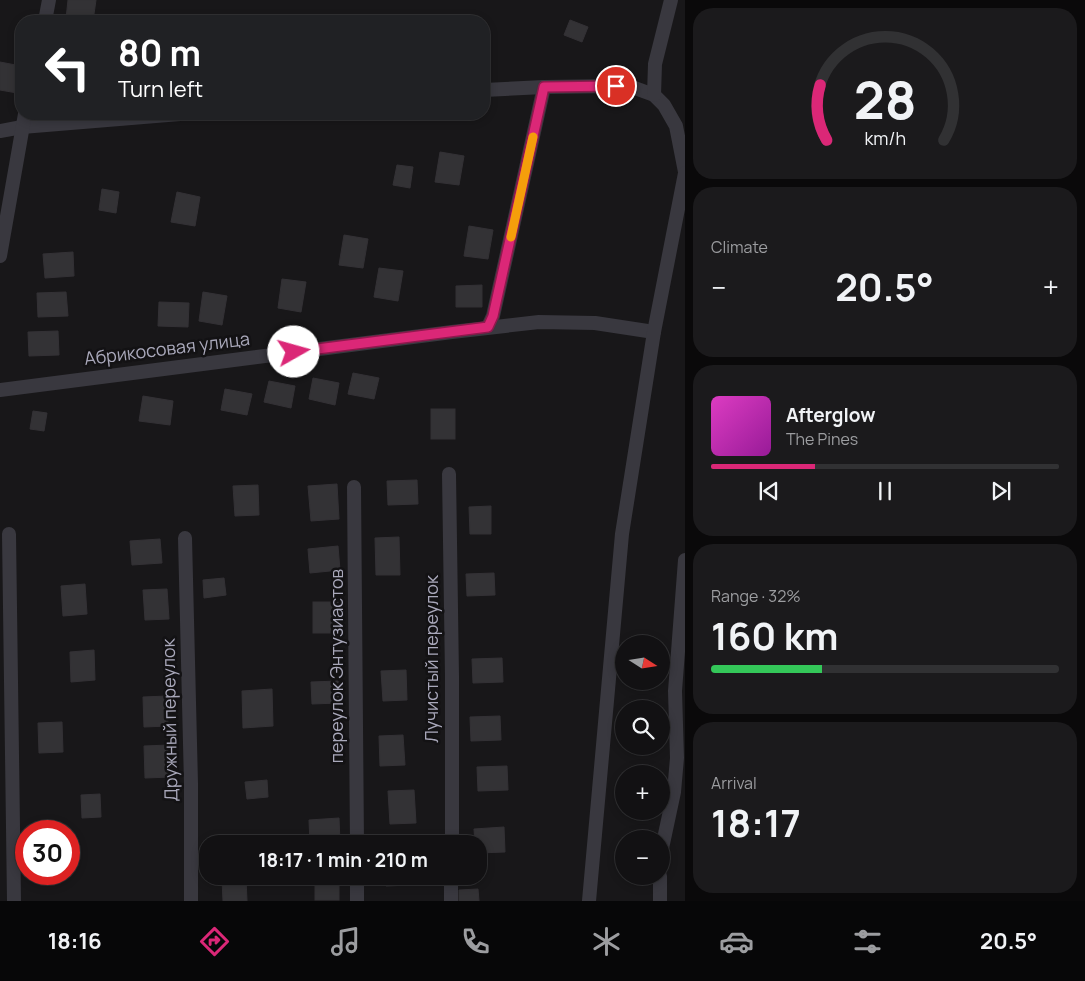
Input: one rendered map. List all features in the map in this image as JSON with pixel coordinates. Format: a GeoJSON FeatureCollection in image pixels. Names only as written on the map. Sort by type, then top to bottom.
{"type":"FeatureCollection","features":[{"type":"Feature","properties":{"kind":"street"},"geometry":{"type":"LineString","coordinates":[[46,15],[49,0]]}},
{"type":"Feature","properties":{"kind":"street"},"geometry":{"type":"LineString","coordinates":[[654,95],[655,64],[671,0]]}},
{"type":"Feature","properties":{"kind":"street"},"geometry":{"type":"LineString","coordinates":[[488,327],[493,316],[544,87]]}},
{"type":"Feature","properties":{"kind":"street"},"geometry":{"type":"LineString","coordinates":[[490,90],[544,87],[632,87],[654,95],[664,105],[676,126],[685,172],[654,332],[622,534],[589,901]]}},
{"type":"Feature","properties":{"kind":"street"},"geometry":{"type":"LineString","coordinates":[[0,131],[24,120]]}},
{"type":"Feature","properties":{"kind":"street"},"geometry":{"type":"LineString","coordinates":[[0,256],[24,120]]}},
{"type":"Feature","properties":{"kind":"street","name":"Абрикосовая улица"},"geometry":{"type":"LineString","coordinates":[[0,390],[539,322],[595,323],[654,332]]}},
{"type":"Feature","properties":{"kind":"street","name":"Лучистый переулок"},"geometry":{"type":"LineString","coordinates":[[449,474],[452,835]]}},
{"type":"Feature","properties":{"kind":"street","name":"переулок Энтузиастов"},"geometry":{"type":"LineString","coordinates":[[354,487],[357,835]]}},
{"type":"Feature","properties":{"kind":"street"},"geometry":{"type":"LineString","coordinates":[[9,534],[14,901]]}},
{"type":"Feature","properties":{"kind":"street","name":"Дружный переулок"},"geometry":{"type":"LineString","coordinates":[[185,538],[191,784],[191,901]]}},
{"type":"Feature","properties":{"kind":"street"},"geometry":{"type":"LineString","coordinates":[[666,830],[674,792],[677,758],[675,691],[685,560]]}},
{"type":"Feature","properties":{"kind":"street"},"geometry":{"type":"LineString","coordinates":[[357,885],[357,901]]}},
{"type":"Feature","properties":{"kind":"street"},"geometry":{"type":"LineString","coordinates":[[451,901],[452,885]]}},
{"type":"Feature","properties":{"kind":"street"},"geometry":{"type":"LineString","coordinates":[[660,885],[660,901]]}},
{"type":"Feature","properties":{"kind":"building"},"geometry":{"type":"Polygon","coordinates":[[[68,0],[96,0],[94,15],[66,15],[68,0]]]}},
{"type":"Feature","properties":{"kind":"building"},"geometry":{"type":"Polygon","coordinates":[[[570,20],[588,27],[582,42],[564,35],[570,20]]]}},
{"type":"Feature","properties":{"kind":"building"},"geometry":{"type":"Polygon","coordinates":[[[0,62],[15,65],[15,93],[0,90],[0,62]]]}},
{"type":"Feature","properties":{"kind":"building"},"geometry":{"type":"Polygon","coordinates":[[[440,152],[464,156],[459,185],[435,182],[440,152]]]}},
{"type":"Feature","properties":{"kind":"building"},"geometry":{"type":"Polygon","coordinates":[[[397,165],[413,167],[410,188],[393,185],[397,165]]]}},
{"type":"Feature","properties":{"kind":"building"},"geometry":{"type":"Polygon","coordinates":[[[102,189],[119,192],[116,213],[99,210],[102,189]]]}},
{"type":"Feature","properties":{"kind":"building"},"geometry":{"type":"Polygon","coordinates":[[[177,192],[200,197],[195,226],[171,222],[177,192]]]}},
{"type":"Feature","properties":{"kind":"building"},"geometry":{"type":"Polygon","coordinates":[[[469,226],[493,230],[488,259],[464,256],[469,226]]]}},
{"type":"Feature","properties":{"kind":"building"},"geometry":{"type":"Polygon","coordinates":[[[344,235],[368,239],[363,268],[339,265],[344,235]]]}},
{"type":"Feature","properties":{"kind":"building"},"geometry":{"type":"Polygon","coordinates":[[[73,252],[74,276],[45,278],[43,254],[73,252]]]}},
{"type":"Feature","properties":{"kind":"building"},"geometry":{"type":"Polygon","coordinates":[[[379,268],[403,271],[398,301],[374,297],[379,268]]]}},
{"type":"Feature","properties":{"kind":"building"},"geometry":{"type":"Polygon","coordinates":[[[282,279],[306,282],[301,312],[278,308],[282,279]]]}},
{"type":"Feature","properties":{"kind":"building"},"geometry":{"type":"Polygon","coordinates":[[[482,285],[482,307],[456,307],[456,286],[482,285]]]}},
{"type":"Feature","properties":{"kind":"building"},"geometry":{"type":"Polygon","coordinates":[[[66,292],[68,316],[38,317],[37,293],[66,292]]]}},
{"type":"Feature","properties":{"kind":"building"},"geometry":{"type":"Polygon","coordinates":[[[203,292],[227,296],[222,325],[199,321],[203,292]]]}},
{"type":"Feature","properties":{"kind":"building"},"geometry":{"type":"Polygon","coordinates":[[[159,302],[189,303],[188,327],[158,326],[159,302]]]}},
{"type":"Feature","properties":{"kind":"building"},"geometry":{"type":"Polygon","coordinates":[[[58,331],[59,355],[29,356],[28,332],[58,331]]]}},
{"type":"Feature","properties":{"kind":"building"},"geometry":{"type":"Polygon","coordinates":[[[353,373],[379,378],[374,399],[348,394],[353,373]]]}},
{"type":"Feature","properties":{"kind":"building"},"geometry":{"type":"Polygon","coordinates":[[[313,378],[339,383],[335,405],[309,399],[313,378]]]}},
{"type":"Feature","properties":{"kind":"building"},"geometry":{"type":"Polygon","coordinates":[[[269,381],[295,386],[291,408],[264,402],[269,381]]]}},
{"type":"Feature","properties":{"kind":"building"},"geometry":{"type":"Polygon","coordinates":[[[225,389],[252,394],[247,415],[221,410],[225,389]]]}},
{"type":"Feature","properties":{"kind":"building"},"geometry":{"type":"Polygon","coordinates":[[[143,396],[173,401],[170,425],[139,421],[143,396]]]}},
{"type":"Feature","properties":{"kind":"building"},"geometry":{"type":"Polygon","coordinates":[[[431,409],[455,409],[455,439],[431,439],[431,409]]]}},
{"type":"Feature","properties":{"kind":"building"},"geometry":{"type":"Polygon","coordinates":[[[33,411],[47,413],[44,431],[30,429],[33,411]]]}},
{"type":"Feature","properties":{"kind":"building"},"geometry":{"type":"Polygon","coordinates":[[[417,480],[418,504],[388,505],[387,481],[417,480]]]}},
{"type":"Feature","properties":{"kind":"building"},"geometry":{"type":"Polygon","coordinates":[[[337,484],[339,519],[311,521],[308,486],[337,484]]]}},
{"type":"Feature","properties":{"kind":"building"},"geometry":{"type":"Polygon","coordinates":[[[258,485],[259,515],[235,516],[233,486],[258,485]]]}},
{"type":"Feature","properties":{"kind":"building"},"geometry":{"type":"Polygon","coordinates":[[[491,506],[491,534],[470,534],[469,507],[491,506]]]}},
{"type":"Feature","properties":{"kind":"building"},"geometry":{"type":"Polygon","coordinates":[[[399,537],[400,575],[376,575],[375,538],[399,537]]]}},
{"type":"Feature","properties":{"kind":"building"},"geometry":{"type":"Polygon","coordinates":[[[160,539],[162,563],[132,565],[130,541],[160,539]]]}},
{"type":"Feature","properties":{"kind":"building"},"geometry":{"type":"Polygon","coordinates":[[[338,546],[340,570],[310,573],[308,549],[338,546]]]}},
{"type":"Feature","properties":{"kind":"building"},"geometry":{"type":"Polygon","coordinates":[[[494,573],[495,595],[467,596],[466,574],[494,573]]]}},
{"type":"Feature","properties":{"kind":"building"},"geometry":{"type":"Polygon","coordinates":[[[224,578],[226,595],[204,598],[203,580],[224,578]]]}},
{"type":"Feature","properties":{"kind":"building"},"geometry":{"type":"Polygon","coordinates":[[[85,584],[87,614],[63,616],[61,586],[85,584]]]}},
{"type":"Feature","properties":{"kind":"building"},"geometry":{"type":"Polygon","coordinates":[[[167,589],[169,619],[145,620],[143,590],[167,589]]]}},
{"type":"Feature","properties":{"kind":"building"},"geometry":{"type":"Polygon","coordinates":[[[313,602],[338,602],[338,633],[313,633],[313,602]]]}},
{"type":"Feature","properties":{"kind":"building"},"geometry":{"type":"Polygon","coordinates":[[[94,650],[95,680],[71,682],[70,652],[94,650]]]}},
{"type":"Feature","properties":{"kind":"building"},"geometry":{"type":"Polygon","coordinates":[[[502,658],[503,682],[473,683],[472,659],[502,658]]]}},
{"type":"Feature","properties":{"kind":"building"},"geometry":{"type":"Polygon","coordinates":[[[406,670],[407,700],[383,701],[381,671],[406,670]]]}},
{"type":"Feature","properties":{"kind":"building"},"geometry":{"type":"Polygon","coordinates":[[[338,681],[339,703],[312,704],[311,682],[338,681]]]}},
{"type":"Feature","properties":{"kind":"building"},"geometry":{"type":"Polygon","coordinates":[[[272,689],[273,726],[243,728],[242,691],[272,689]]]}},
{"type":"Feature","properties":{"kind":"building"},"geometry":{"type":"Polygon","coordinates":[[[167,696],[168,726],[144,727],[143,697],[167,696]]]}},
{"type":"Feature","properties":{"kind":"building"},"geometry":{"type":"Polygon","coordinates":[[[500,716],[501,740],[471,741],[470,717],[500,716]]]}},
{"type":"Feature","properties":{"kind":"building"},"geometry":{"type":"Polygon","coordinates":[[[62,722],[63,752],[39,753],[38,723],[62,722]]]}},
{"type":"Feature","properties":{"kind":"building"},"geometry":{"type":"Polygon","coordinates":[[[403,735],[405,765],[380,766],[379,736],[403,735]]]}},
{"type":"Feature","properties":{"kind":"building"},"geometry":{"type":"Polygon","coordinates":[[[169,745],[171,777],[145,778],[144,746],[169,745]]]}},
{"type":"Feature","properties":{"kind":"building"},"geometry":{"type":"Polygon","coordinates":[[[507,766],[508,790],[478,791],[477,767],[507,766]]]}},
{"type":"Feature","properties":{"kind":"building"},"geometry":{"type":"Polygon","coordinates":[[[267,780],[268,797],[247,799],[245,782],[267,780]]]}},
{"type":"Feature","properties":{"kind":"building"},"geometry":{"type":"Polygon","coordinates":[[[414,790],[416,823],[390,824],[388,791],[414,790]]]}},
{"type":"Feature","properties":{"kind":"building"},"geometry":{"type":"Polygon","coordinates":[[[100,794],[101,817],[82,818],[81,795],[100,794]]]}},
{"type":"Feature","properties":{"kind":"building"},"geometry":{"type":"Polygon","coordinates":[[[339,818],[340,835],[310,835],[309,820],[339,818]]]}},
{"type":"Feature","properties":{"kind":"building"},"geometry":{"type":"Polygon","coordinates":[[[504,827],[505,852],[487,853],[487,835],[474,835],[474,829],[504,827]]]}},
{"type":"Feature","properties":{"kind":"building"},"geometry":{"type":"Polygon","coordinates":[[[222,885],[246,885],[247,901],[223,901],[222,885]]]}},
{"type":"Feature","properties":{"kind":"building"},"geometry":{"type":"Polygon","coordinates":[[[315,885],[339,885],[339,900],[315,900],[315,885]]]}},
{"type":"Feature","properties":{"kind":"building"},"geometry":{"type":"Polygon","coordinates":[[[478,889],[479,901],[459,901],[459,890],[478,889]]]}},
{"type":"Feature","properties":{"kind":"slow traffic"},"geometry":{"type":"LineString","coordinates":[[511,237],[533,137]]}},
{"type":"Feature","properties":{"kind":"route"},"geometry":{"type":"LineString","coordinates":[[294,352],[488,327],[493,316],[544,87],[616,86]]}}]}
